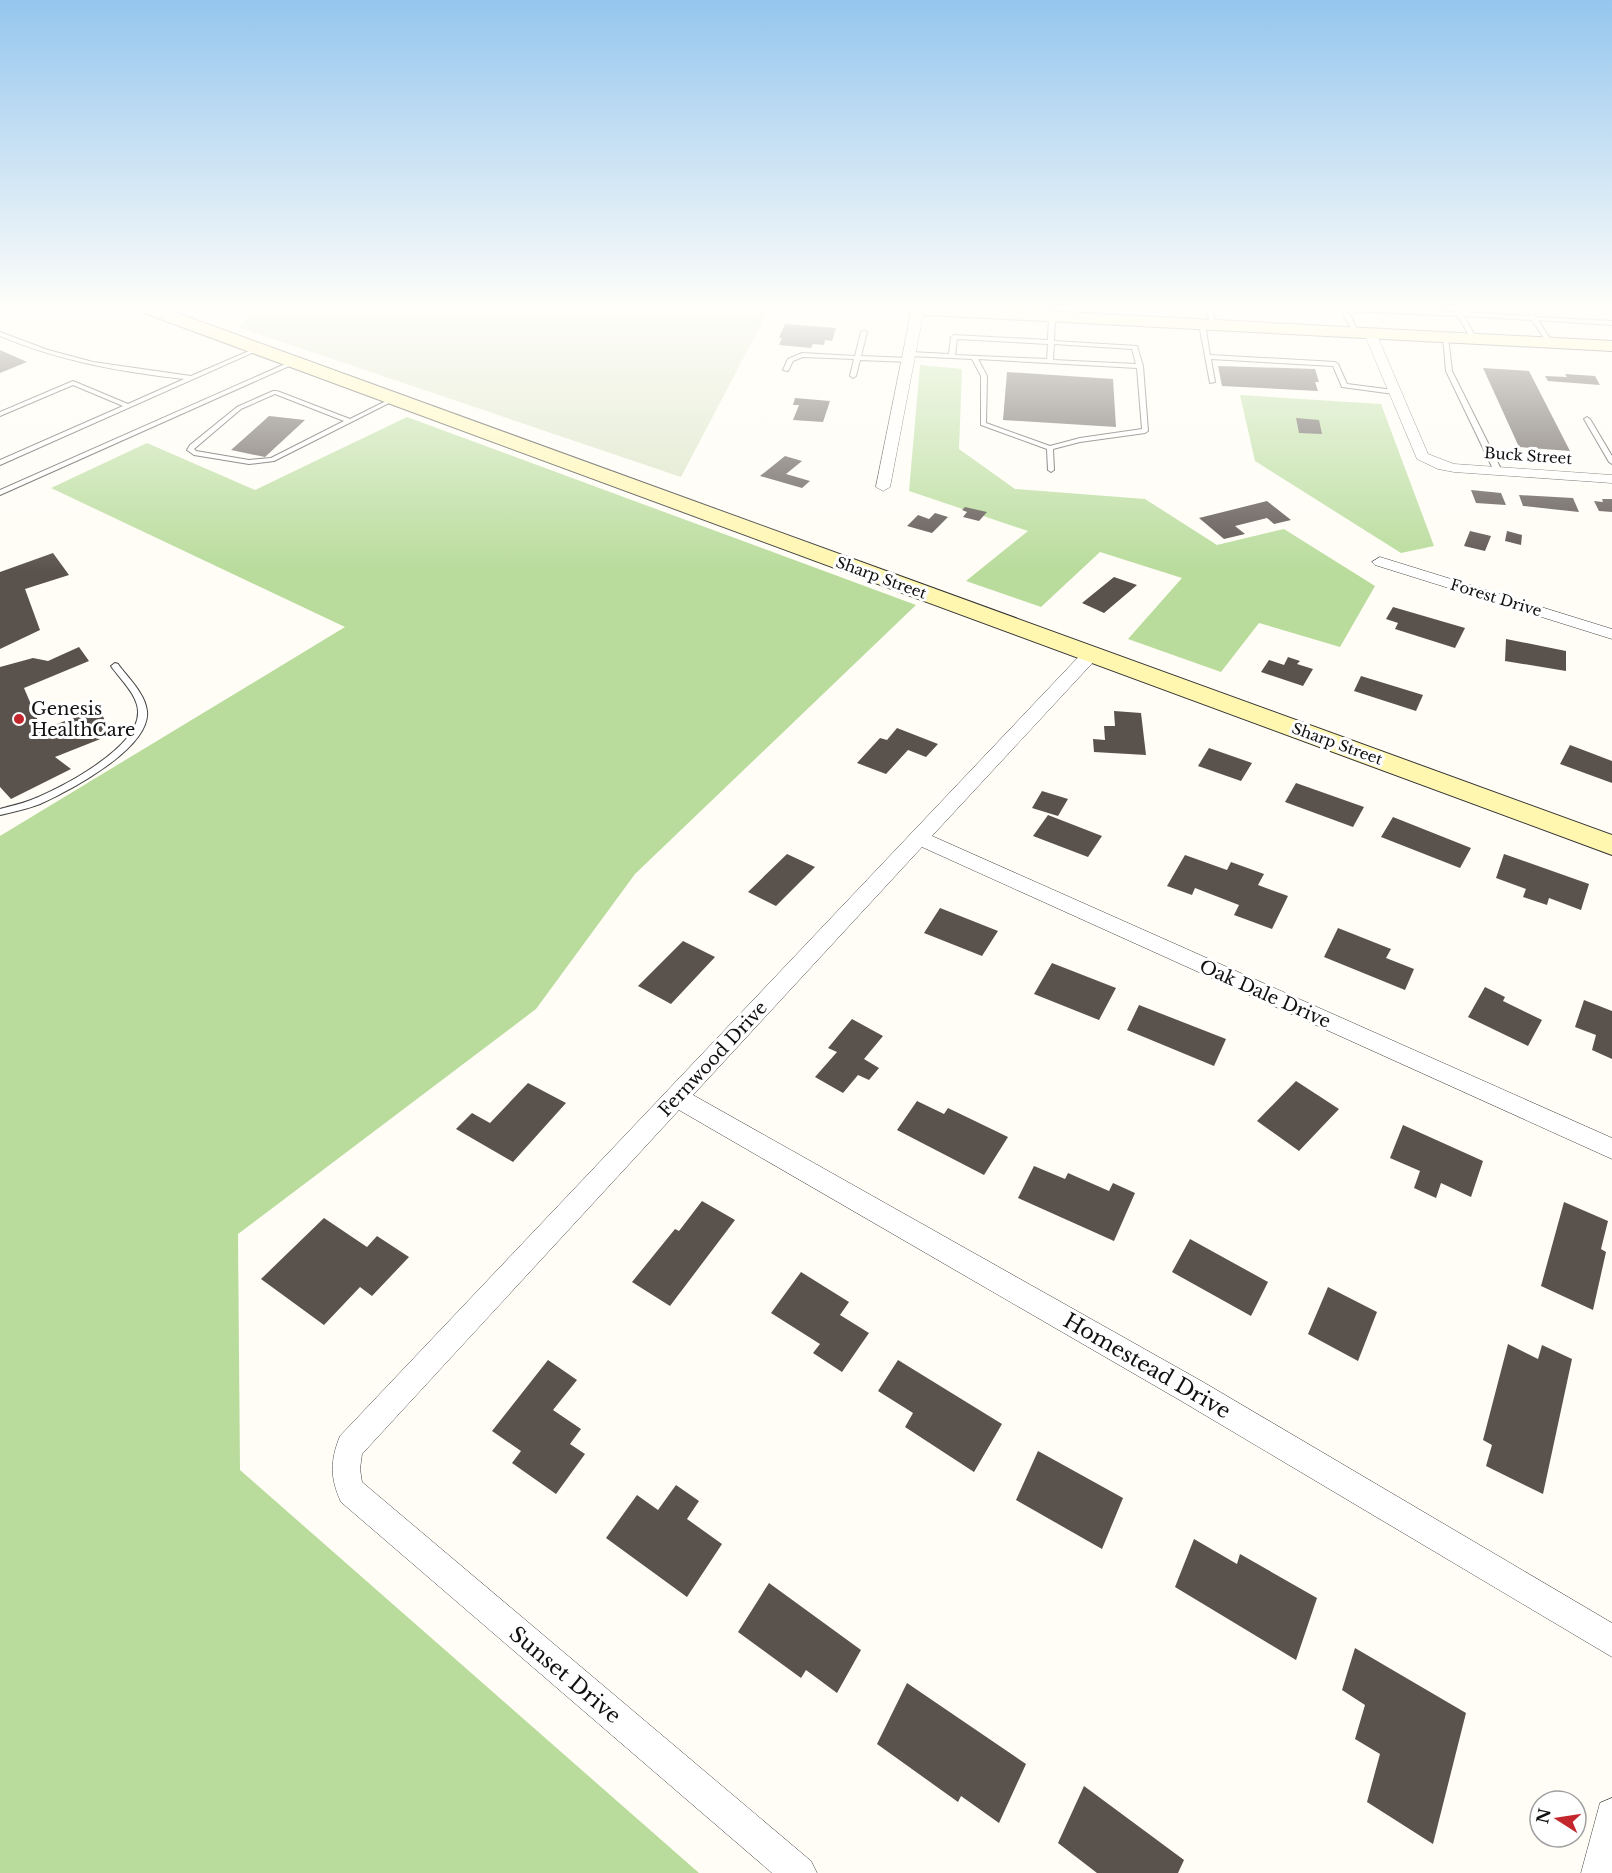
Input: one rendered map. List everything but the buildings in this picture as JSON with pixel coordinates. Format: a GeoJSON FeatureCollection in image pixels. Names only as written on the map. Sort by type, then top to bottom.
{"type":"FeatureCollection","features":[{"type":"Feature","properties":{"kind":"street","name":"Sharp Street"},"geometry":{"type":"LineString","coordinates":[[387,396],[1612,845]]}},
{"type":"Feature","properties":{"kind":"street"},"geometry":{"type":"LineString","coordinates":[[884,487],[902,396]]}},
{"type":"Feature","properties":{"kind":"street","name":"Buck Street"},"geometry":{"type":"LineString","coordinates":[[1396,396],[1419,454],[1443,466],[1612,479]]}},
{"type":"Feature","properties":{"kind":"street","name":"Forest Drive"},"geometry":{"type":"LineString","coordinates":[[1380,562],[1612,634]]}},
{"type":"Feature","properties":{"kind":"street","name":"Fernwood Drive"},"geometry":{"type":"LineString","coordinates":[[345,1468],[350,1446],[1091,654]]}},
{"type":"Feature","properties":{"kind":"street","name":"Oak Dale Drive"},"geometry":{"type":"LineString","coordinates":[[919,838],[1612,1149]]}},
{"type":"Feature","properties":{"kind":"street","name":"Homestead Drive"},"geometry":{"type":"LineString","coordinates":[[677,1097],[1193,1392],[1612,1641]]}},
{"type":"Feature","properties":{"kind":"street","name":"Sunset Drive"},"geometry":{"type":"LineString","coordinates":[[345,1468],[345,1477],[351,1492],[799,1873]]}},
{"type":"Feature","properties":{"kind":"street"},"geometry":{"type":"LineString","coordinates":[[1599,1873],[1612,1815]]}},
{"type":"Feature","properties":{"kind":"lane"},"geometry":{"type":"LineString","coordinates":[[0,414],[41,396]]}},
{"type":"Feature","properties":{"kind":"lane"},"geometry":{"type":"LineString","coordinates":[[104,396],[127,406]]}},
{"type":"Feature","properties":{"kind":"lane"},"geometry":{"type":"LineString","coordinates":[[0,463],[149,396]]}},
{"type":"Feature","properties":{"kind":"lane"},"geometry":{"type":"LineString","coordinates":[[0,493],[217,396]]}},
{"type":"Feature","properties":{"kind":"lane"},"geometry":{"type":"LineString","coordinates":[[265,396],[239,408],[190,450],[194,453],[249,462],[266,461],[394,399]]}},
{"type":"Feature","properties":{"kind":"lane"},"geometry":{"type":"LineString","coordinates":[[286,396],[350,421]]}},
{"type":"Feature","properties":{"kind":"lane"},"geometry":{"type":"LineString","coordinates":[[984,396],[983,424],[1050,448],[1080,440],[1145,431],[1142,396]]}},
{"type":"Feature","properties":{"kind":"lane"},"geometry":{"type":"LineString","coordinates":[[1461,396],[1498,471]]}},
{"type":"Feature","properties":{"kind":"lane"},"geometry":{"type":"LineString","coordinates":[[1587,419],[1612,462]]}},
{"type":"Feature","properties":{"kind":"lane"},"geometry":{"type":"LineString","coordinates":[[1050,448],[1051,470]]}},
{"type":"Feature","properties":{"kind":"lane"},"geometry":{"type":"LineString","coordinates":[[0,812],[35,802],[84,776],[120,750],[139,730],[143,713],[137,698],[115,666]]}},
{"type":"Feature","properties":{"kind":"green space"},"geometry":{"type":"Polygon","coordinates":[[[443,396],[723,396],[681,477],[443,396]]]}},
{"type":"Feature","properties":{"kind":"green space"},"geometry":{"type":"Polygon","coordinates":[[[917,396],[961,396],[959,449],[1015,489],[1145,499],[1217,545],[1284,529],[1375,586],[1340,647],[1259,623],[1221,672],[1128,639],[1182,578],[1100,552],[1041,607],[966,581],[1028,531],[909,491],[917,396]]]}},
{"type":"Feature","properties":{"kind":"green space"},"geometry":{"type":"Polygon","coordinates":[[[1240,396],[1381,404],[1434,546],[1401,553],[1255,461],[1240,396]]]}},
{"type":"Feature","properties":{"kind":"green space"},"geometry":{"type":"Polygon","coordinates":[[[407,417],[916,605],[635,874],[536,1009],[238,1234],[240,1470],[699,1873],[0,1873],[0,836],[345,627],[51,488],[147,443],[255,490],[407,417]]]}},
{"type":"Feature","properties":{"kind":"place","name":"Genesis HealthCare"},"geometry":{"type":"Point","coordinates":[19,719]}}]}
